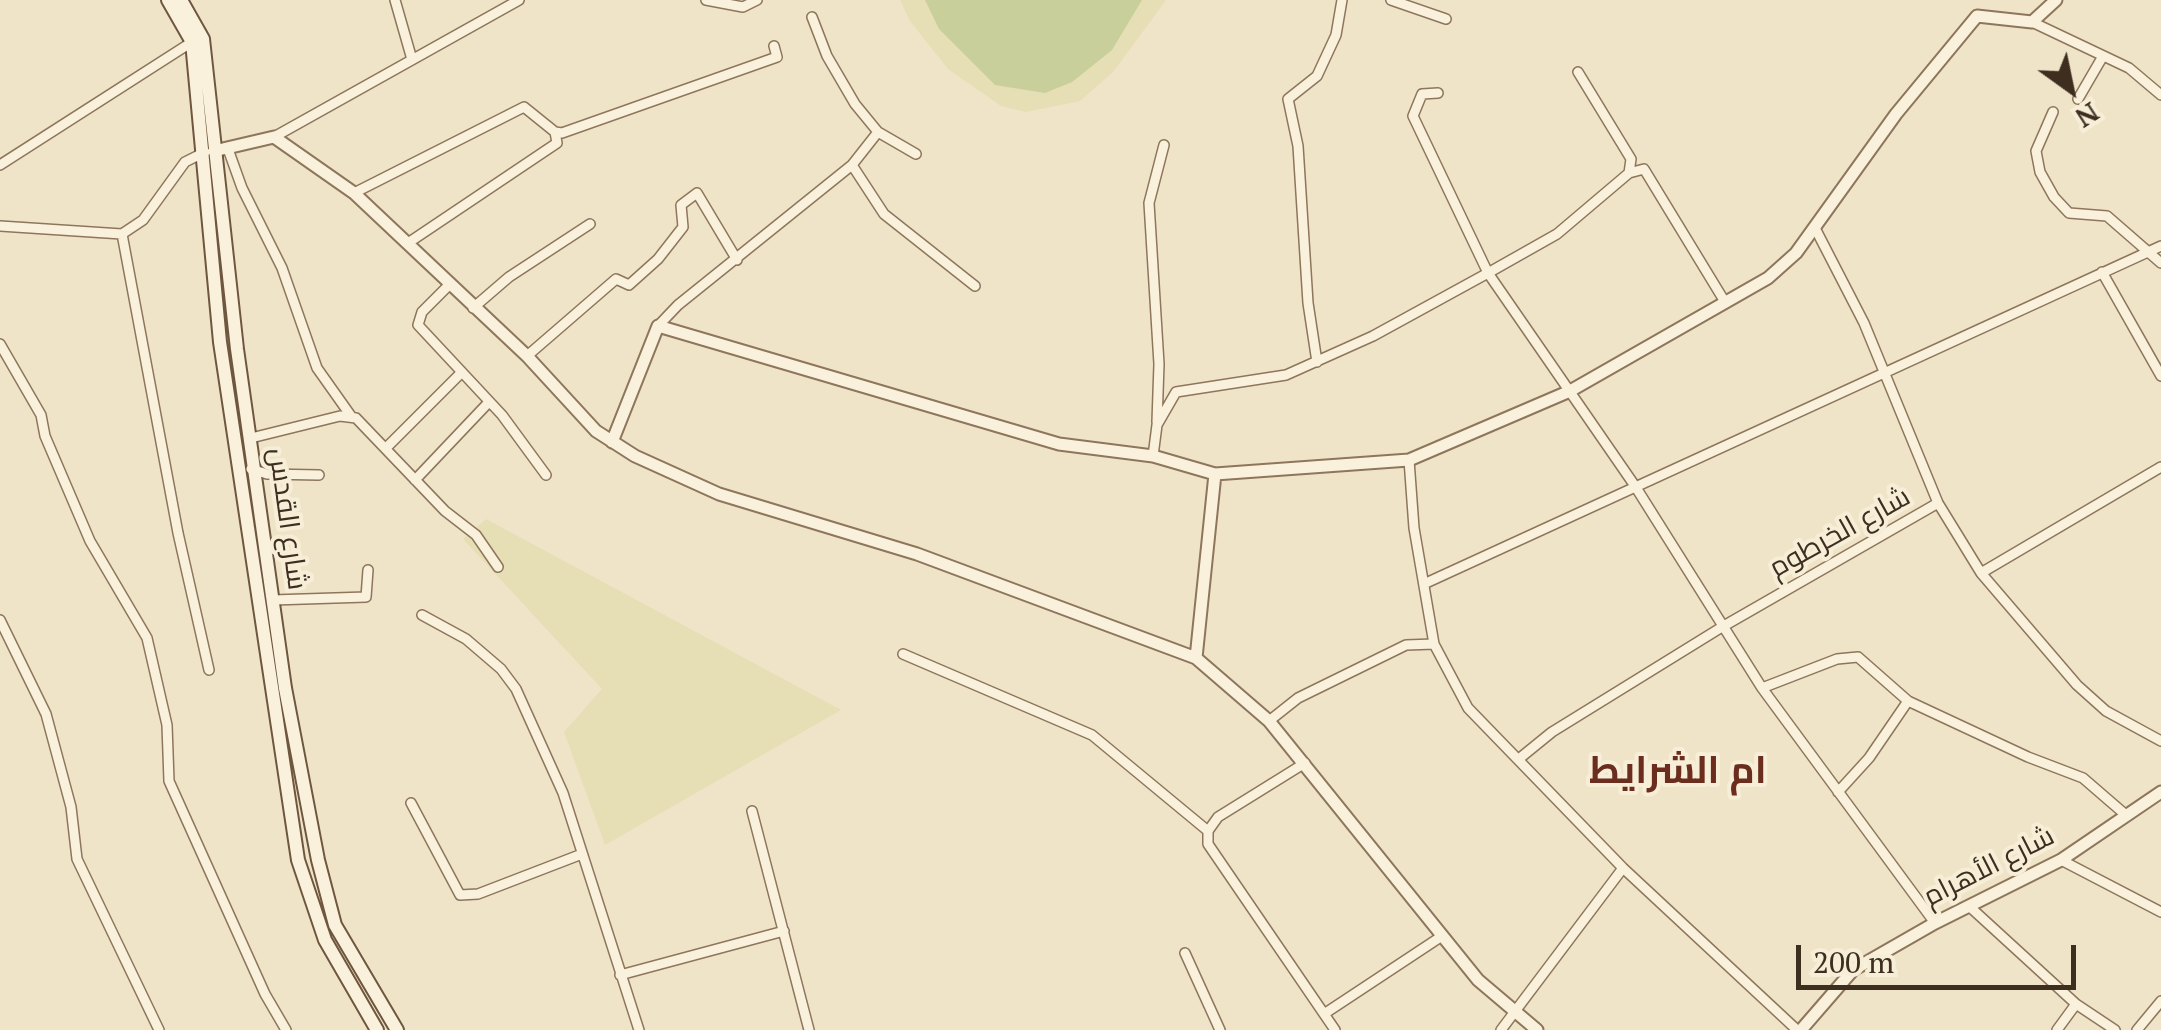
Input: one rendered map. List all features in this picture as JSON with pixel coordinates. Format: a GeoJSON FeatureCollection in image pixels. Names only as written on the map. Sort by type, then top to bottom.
{"type":"FeatureCollection","features":[{"type":"Feature","properties":{"kind":"main road","name":"شارع القدس"},"geometry":{"type":"LineString","coordinates":[[168,0],[192,42],[214,151],[273,600],[310,822],[335,925],[398,1030]]}},
{"type":"Feature","properties":{"kind":"main road","name":"شارع القدس"},"geometry":{"type":"LineString","coordinates":[[181,0],[203,40],[238,471],[298,860],[325,940],[377,1030]]}},
{"type":"Feature","properties":{"kind":"street"},"geometry":{"type":"LineString","coordinates":[[395,0],[411,56]]}},
{"type":"Feature","properties":{"kind":"street"},"geometry":{"type":"LineString","coordinates":[[0,226],[122,234],[144,220],[185,162],[274,137],[411,56],[519,0]]}},
{"type":"Feature","properties":{"kind":"street"},"geometry":{"type":"LineString","coordinates":[[706,0],[744,6],[757,0]]}},
{"type":"Feature","properties":{"kind":"street"},"geometry":{"type":"LineString","coordinates":[[1317,362],[1308,304],[1298,146],[1288,99],[1317,76],[1336,35],[1342,0]]}},
{"type":"Feature","properties":{"kind":"street"},"geometry":{"type":"LineString","coordinates":[[1391,0],[1446,19]]}},
{"type":"Feature","properties":{"kind":"street"},"geometry":{"type":"LineString","coordinates":[[2032,22],[2056,0]]}},
{"type":"Feature","properties":{"kind":"street"},"geometry":{"type":"LineString","coordinates":[[658,326],[1059,444],[1153,456],[1216,474],[1409,460],[1570,391],[1768,278],[1796,254],[1907,100],[1978,16],[2032,22],[2129,68],[2161,95]]}},
{"type":"Feature","properties":{"kind":"street"},"geometry":{"type":"LineString","coordinates":[[812,17],[827,56],[855,104],[878,132],[916,154]]}},
{"type":"Feature","properties":{"kind":"street"},"geometry":{"type":"LineString","coordinates":[[0,165],[192,42]]}},
{"type":"Feature","properties":{"kind":"street"},"geometry":{"type":"LineString","coordinates":[[354,193],[524,107],[554,132],[562,133],[777,57],[774,46]]}},
{"type":"Feature","properties":{"kind":"street"},"geometry":{"type":"LineString","coordinates":[[2078,99],[2103,56]]}},
{"type":"Feature","properties":{"kind":"street"},"geometry":{"type":"LineString","coordinates":[[1578,72],[1631,159],[1629,172]]}},
{"type":"Feature","properties":{"kind":"street"},"geometry":{"type":"LineString","coordinates":[[1438,93],[1422,94],[1413,116],[1488,273],[1634,486],[1762,688],[1935,922]]}},
{"type":"Feature","properties":{"kind":"street"},"geometry":{"type":"LineString","coordinates":[[2053,112],[2036,151],[2040,172],[2054,197],[2069,213],[2107,216],[2161,263]]}},
{"type":"Feature","properties":{"kind":"street"},"geometry":{"type":"LineString","coordinates":[[408,243],[557,144],[554,132]]}},
{"type":"Feature","properties":{"kind":"street"},"geometry":{"type":"LineString","coordinates":[[612,442],[658,326],[852,165],[878,132]]}},
{"type":"Feature","properties":{"kind":"street"},"geometry":{"type":"LineString","coordinates":[[274,137],[354,193],[527,356],[596,431],[612,442],[719,494],[917,554],[1196,658],[1269,720],[1478,980],[1538,1030]]}},
{"type":"Feature","properties":{"kind":"street"},"geometry":{"type":"LineString","coordinates":[[1153,456],[1159,364],[1148,203],[1164,145]]}},
{"type":"Feature","properties":{"kind":"street"},"geometry":{"type":"LineString","coordinates":[[214,151],[242,188],[282,268],[317,368],[351,416],[444,511],[476,535],[498,567]]}},
{"type":"Feature","properties":{"kind":"street"},"geometry":{"type":"LineString","coordinates":[[852,165],[884,214],[975,286]]}},
{"type":"Feature","properties":{"kind":"street"},"geometry":{"type":"LineString","coordinates":[[1158,425],[1176,392],[1286,375],[1488,273],[1557,234],[1629,172],[1644,169],[1724,302]]}},
{"type":"Feature","properties":{"kind":"street"},"geometry":{"type":"LineString","coordinates":[[527,356],[616,279],[630,286],[658,259],[683,227],[682,205],[696,193],[737,260]]}},
{"type":"Feature","properties":{"kind":"street"},"geometry":{"type":"LineString","coordinates":[[472,308],[509,277],[590,224]]}},
{"type":"Feature","properties":{"kind":"street"},"geometry":{"type":"LineString","coordinates":[[1815,228],[1885,373],[1938,503]]}},
{"type":"Feature","properties":{"kind":"street"},"geometry":{"type":"LineString","coordinates":[[122,234],[178,533],[210,670]]}},
{"type":"Feature","properties":{"kind":"street"},"geometry":{"type":"LineString","coordinates":[[1426,583],[2161,246]]}},
{"type":"Feature","properties":{"kind":"street"},"geometry":{"type":"LineString","coordinates":[[2102,272],[2161,376]]}},
{"type":"Feature","properties":{"kind":"street"},"geometry":{"type":"LineString","coordinates":[[449,285],[422,312],[418,325],[489,402],[546,475]]}},
{"type":"Feature","properties":{"kind":"street"},"geometry":{"type":"LineString","coordinates":[[0,344],[41,416],[45,436],[90,541],[147,638],[167,725],[170,781],[265,994],[286,1030]]}},
{"type":"Feature","properties":{"kind":"street"},"geometry":{"type":"LineString","coordinates":[[386,448],[461,372]]}},
{"type":"Feature","properties":{"kind":"street"},"geometry":{"type":"LineString","coordinates":[[416,480],[489,402]]}},
{"type":"Feature","properties":{"kind":"street"},"geometry":{"type":"LineString","coordinates":[[251,438],[351,416]]}},
{"type":"Feature","properties":{"kind":"street"},"geometry":{"type":"LineString","coordinates":[[1409,460],[1414,528],[1434,644],[1468,708],[1623,868],[1799,1030]]}},
{"type":"Feature","properties":{"kind":"street"},"geometry":{"type":"LineString","coordinates":[[1981,572],[2161,467]]}},
{"type":"Feature","properties":{"kind":"street"},"geometry":{"type":"LineString","coordinates":[[238,471],[255,469],[267,474],[319,476]]}},
{"type":"Feature","properties":{"kind":"street"},"geometry":{"type":"LineString","coordinates":[[1196,658],[1216,474]]}},
{"type":"Feature","properties":{"kind":"street","name":"شارع الخرطوم"},"geometry":{"type":"LineString","coordinates":[[1520,758],[1552,732],[1722,627],[1938,503],[1981,572],[2077,685],[2106,711],[2161,741]]}},
{"type":"Feature","properties":{"kind":"street"},"geometry":{"type":"LineString","coordinates":[[273,600],[366,597],[368,570]]}},
{"type":"Feature","properties":{"kind":"street"},"geometry":{"type":"LineString","coordinates":[[422,615],[466,639],[502,668],[516,689],[563,793],[640,1030]]}},
{"type":"Feature","properties":{"kind":"street"},"geometry":{"type":"LineString","coordinates":[[0,620],[46,714],[71,807],[77,859],[159,1030]]}},
{"type":"Feature","properties":{"kind":"street"},"geometry":{"type":"LineString","coordinates":[[1269,720],[1298,698],[1406,644],[1434,644]]}},
{"type":"Feature","properties":{"kind":"street"},"geometry":{"type":"LineString","coordinates":[[904,654],[1092,735],[1208,831]]}},
{"type":"Feature","properties":{"kind":"street"},"geometry":{"type":"LineString","coordinates":[[1762,688],[1837,659],[1858,657],[1908,701],[2028,758],[2084,778],[2127,816]]}},
{"type":"Feature","properties":{"kind":"street"},"geometry":{"type":"LineString","coordinates":[[1838,792],[1869,758],[1908,701]]}},
{"type":"Feature","properties":{"kind":"street"},"geometry":{"type":"LineString","coordinates":[[1305,763],[1218,817],[1208,831],[1208,844],[1335,1030]]}},
{"type":"Feature","properties":{"kind":"street","name":"شارع الأهرام"},"geometry":{"type":"LineString","coordinates":[[1799,1030],[1853,970],[1935,922],[2062,860],[2161,792]]}},
{"type":"Feature","properties":{"kind":"street"},"geometry":{"type":"LineString","coordinates":[[411,803],[460,895],[478,894],[582,854]]}},
{"type":"Feature","properties":{"kind":"street"},"geometry":{"type":"LineString","coordinates":[[752,811],[808,1030]]}},
{"type":"Feature","properties":{"kind":"street"},"geometry":{"type":"LineString","coordinates":[[2062,860],[2161,912]]}},
{"type":"Feature","properties":{"kind":"street"},"geometry":{"type":"LineString","coordinates":[[1501,1030],[1623,868]]}},
{"type":"Feature","properties":{"kind":"street"},"geometry":{"type":"LineString","coordinates":[[1970,906],[2076,1004],[2115,1030]]}},
{"type":"Feature","properties":{"kind":"street"},"geometry":{"type":"LineString","coordinates":[[620,976],[784,931]]}},
{"type":"Feature","properties":{"kind":"street"},"geometry":{"type":"LineString","coordinates":[[1324,1014],[1442,936]]}},
{"type":"Feature","properties":{"kind":"street"},"geometry":{"type":"LineString","coordinates":[[1185,953],[1220,1030]]}},
{"type":"Feature","properties":{"kind":"street"},"geometry":{"type":"LineString","coordinates":[[2137,1030],[2161,1000]]}},
{"type":"Feature","properties":{"kind":"street"},"geometry":{"type":"LineString","coordinates":[[2057,1030],[2076,1004]]}},
{"type":"Feature","properties":{"kind":"shaded area"},"geometry":{"type":"Polygon","coordinates":[[[900,0],[1166,0],[1114,71],[1080,101],[1026,112],[1001,106],[948,69],[910,21],[900,0]]]}},
{"type":"Feature","properties":{"kind":"shaded area"},"geometry":{"type":"Polygon","coordinates":[[[486,519],[841,710],[605,845],[564,732],[602,689],[463,539],[486,519]]]}},
{"type":"Feature","properties":{"kind":"green space"},"geometry":{"type":"Polygon","coordinates":[[[925,0],[1142,0],[1112,50],[1072,82],[1045,93],[995,85],[939,29],[925,0]]]}},
{"type":"Feature","properties":{"kind":"district","name":"ام الشرايط"},"geometry":{"type":"Point","coordinates":[1678,772]}}]}
